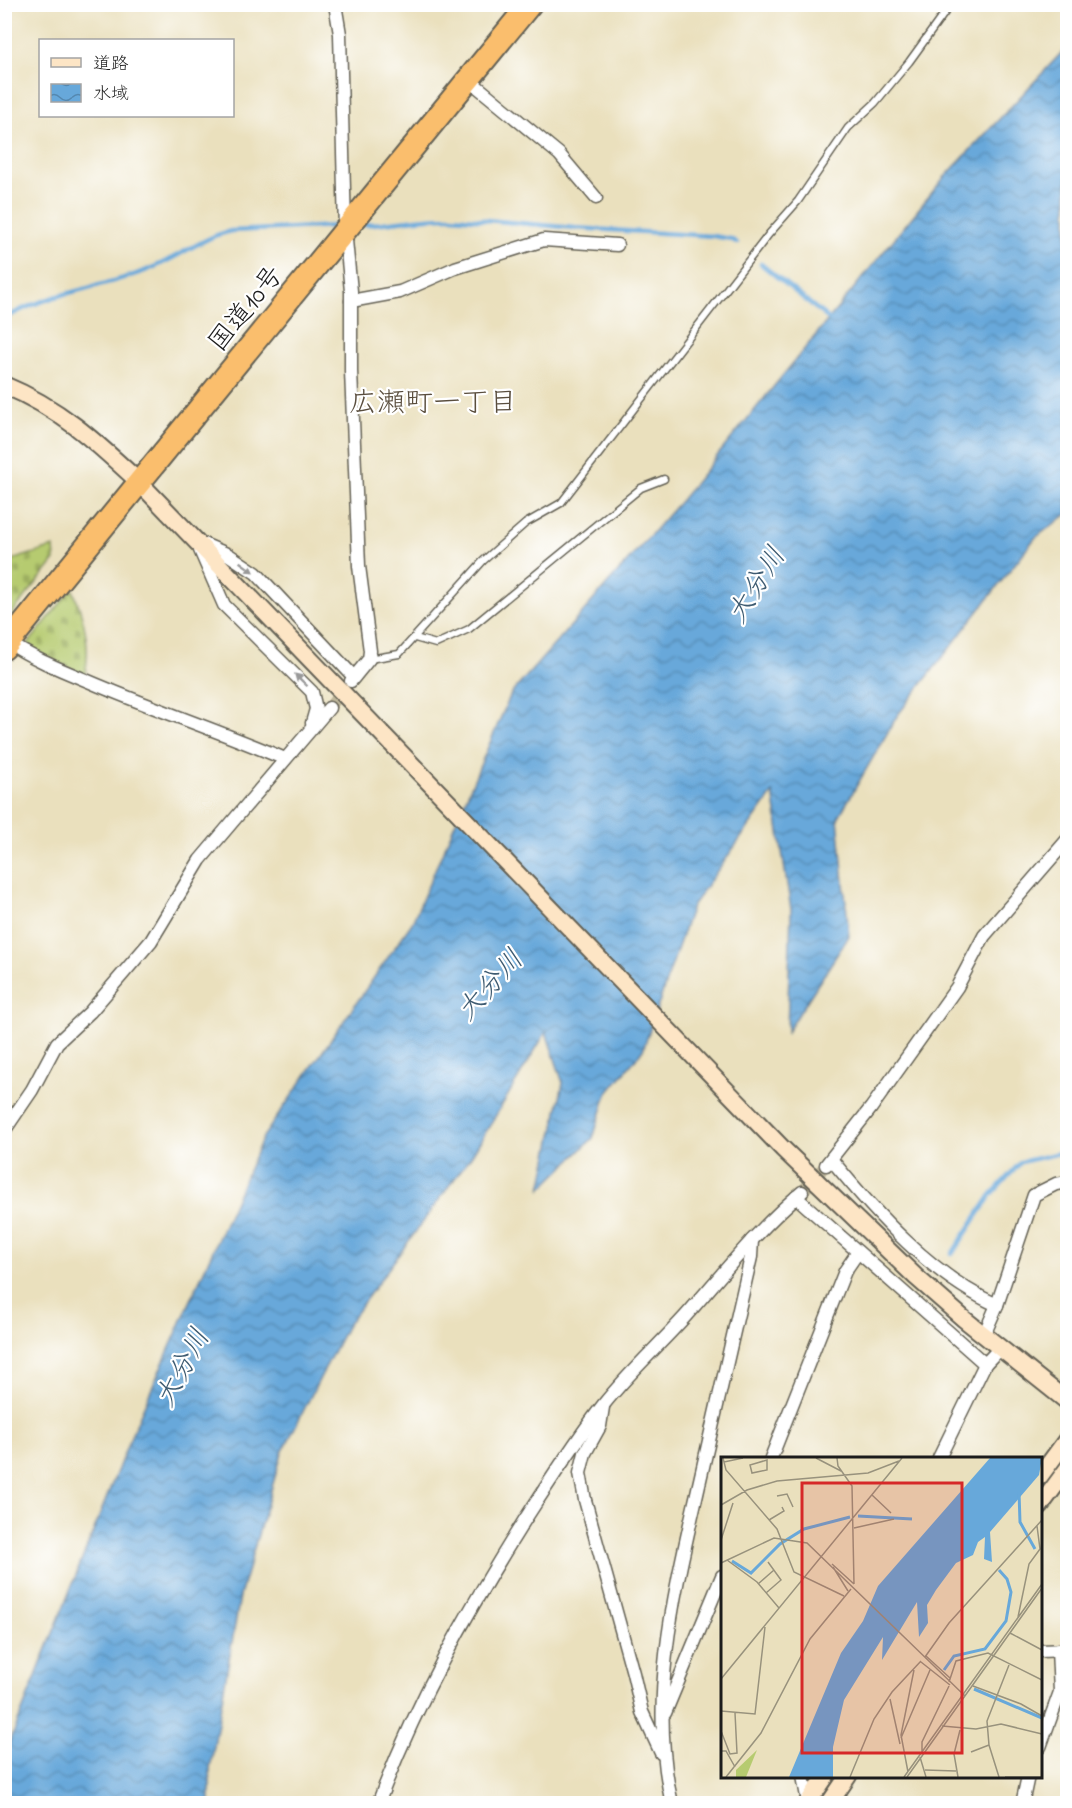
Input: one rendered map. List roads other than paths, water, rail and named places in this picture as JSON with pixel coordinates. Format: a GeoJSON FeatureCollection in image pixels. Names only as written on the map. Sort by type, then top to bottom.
{"type":"FeatureCollection","features":[{"type":"Feature","properties":{"kind":"highway","name":"国道10号"},"geometry":{"type":"LineString","coordinates":[[6,643],[530,4]]}},
{"type":"Feature","properties":{"kind":"street"},"geometry":{"type":"LineString","coordinates":[[195,540],[229,555],[256,573],[352,679],[369,659],[370,651],[359,566],[340,34],[335,4]]}},
{"type":"Feature","properties":{"kind":"street"},"geometry":{"type":"LineString","coordinates":[[468,79],[559,154],[596,198]]}},
{"type":"Feature","properties":{"kind":"street"},"geometry":{"type":"LineString","coordinates":[[351,301],[400,292],[455,268],[544,240],[617,245]]}},
{"type":"Feature","properties":{"kind":"street"},"geometry":{"type":"LineString","coordinates":[[4,385],[39,401],[66,418],[97,443],[139,483],[775,1139],[916,1277],[1068,1402]]}},
{"type":"Feature","properties":{"kind":"street"},"geometry":{"type":"LineString","coordinates":[[195,540],[224,605],[312,692],[316,709],[307,732]]}},
{"type":"Feature","properties":{"kind":"street"},"geometry":{"type":"LineString","coordinates":[[6,643],[44,663],[116,694],[285,759]]}},
{"type":"Feature","properties":{"kind":"street"},"geometry":{"type":"LineString","coordinates":[[4,1131],[32,1090],[57,1043],[90,1012],[151,941],[196,866],[329,708]]}},
{"type":"Feature","properties":{"kind":"street"},"geometry":{"type":"LineString","coordinates":[[997,1305],[973,1294],[943,1273],[893,1228],[829,1162],[871,1108],[957,987],[984,936],[1068,839]]}},
{"type":"Feature","properties":{"kind":"street"},"geometry":{"type":"LineString","coordinates":[[984,1335],[997,1305],[1034,1195],[1056,1184],[1068,1182]]}},
{"type":"Feature","properties":{"kind":"street"},"geometry":{"type":"LineString","coordinates":[[378,1803],[438,1671],[485,1582],[557,1470],[604,1404],[640,1361],[677,1325],[752,1240],[799,1194],[858,1252],[985,1364]]}},
{"type":"Feature","properties":{"kind":"street"},"geometry":{"type":"LineString","coordinates":[[672,1803],[665,1772],[663,1719],[668,1635],[682,1559],[751,1257],[752,1240]]}},
{"type":"Feature","properties":{"kind":"street"},"geometry":{"type":"LineString","coordinates":[[771,1457],[845,1271],[858,1252]]}},
{"type":"Feature","properties":{"kind":"street"},"geometry":{"type":"LineString","coordinates":[[939,1457],[985,1364],[1000,1348]]}},
{"type":"Feature","properties":{"kind":"street"},"geometry":{"type":"LineString","coordinates":[[604,1404],[600,1426],[585,1453],[580,1473],[585,1500],[642,1712],[664,1760]]}},
{"type":"Feature","properties":{"kind":"street"},"geometry":{"type":"LineString","coordinates":[[1042,1475],[1068,1438]]}},
{"type":"Feature","properties":{"kind":"street"},"geometry":{"type":"LineString","coordinates":[[1042,1505],[1068,1468]]}},
{"type":"Feature","properties":{"kind":"street"},"geometry":{"type":"LineString","coordinates":[[663,1719],[721,1581]]}},
{"type":"Feature","properties":{"kind":"street"},"geometry":{"type":"LineString","coordinates":[[1042,1651],[1063,1650],[1060,1692],[1042,1744]]}},
{"type":"Feature","properties":{"kind":"street"},"geometry":{"type":"LineString","coordinates":[[804,1778],[807,1803]]}},
{"type":"Feature","properties":{"kind":"street"},"geometry":{"type":"LineString","coordinates":[[807,1803],[825,1778]]}},
{"type":"Feature","properties":{"kind":"street"},"geometry":{"type":"LineString","coordinates":[[829,1803],[847,1778]]}},
{"type":"Feature","properties":{"kind":"street"},"geometry":{"type":"LineString","coordinates":[[1022,1803],[1028,1778]]}},
{"type":"Feature","properties":{"kind":"lane"},"geometry":{"type":"LineString","coordinates":[[369,659],[399,654],[498,547],[526,523],[561,502],[769,234],[798,201],[848,128],[875,103],[909,62],[951,4]]}},
{"type":"Feature","properties":{"kind":"lane"},"geometry":{"type":"LineString","coordinates":[[415,638],[436,644],[469,629],[641,488],[664,479]]}},
{"type":"Feature","properties":{"kind":"water","name":"大分川"},"geometry":{"type":"Polygon","coordinates":[[[1067,47],[1067,514],[1035,538],[897,716],[838,818],[849,936],[787,1032],[791,910],[773,793],[692,906],[643,1050],[607,1094],[593,1138],[541,1189],[563,1083],[546,1032],[472,1155],[347,1325],[282,1453],[240,1596],[210,1769],[210,1803],[5,1803],[4,1757],[133,1431],[263,1137],[412,923],[511,694],[682,499],[943,179],[1067,47]]]}},
{"type":"Feature","properties":{"kind":"waterway"},"geometry":{"type":"LineString","coordinates":[[359,225],[453,217],[575,228],[713,236],[731,239],[737,243]]}},
{"type":"Feature","properties":{"kind":"waterway"},"geometry":{"type":"LineString","coordinates":[[4,319],[53,298],[149,269],[207,239],[231,231],[338,226]]}},
{"type":"Feature","properties":{"kind":"waterway"},"geometry":{"type":"LineString","coordinates":[[761,264],[829,319]]}},
{"type":"Feature","properties":{"kind":"waterway"},"geometry":{"type":"LineString","coordinates":[[952,1254],[991,1195],[1021,1162],[1068,1151]]}},
{"type":"Feature","properties":{"kind":"tunnel"},"geometry":{"type":"LineString","coordinates":[[329,708],[347,685]]}},
{"type":"Feature","properties":{"kind":"tunnel"},"geometry":{"type":"LineString","coordinates":[[802,1192],[826,1165]]}},
{"type":"Feature","properties":{"kind":"district","name":"広瀬町一丁目"},"geometry":{"type":"Point","coordinates":[433,401]}}]}
